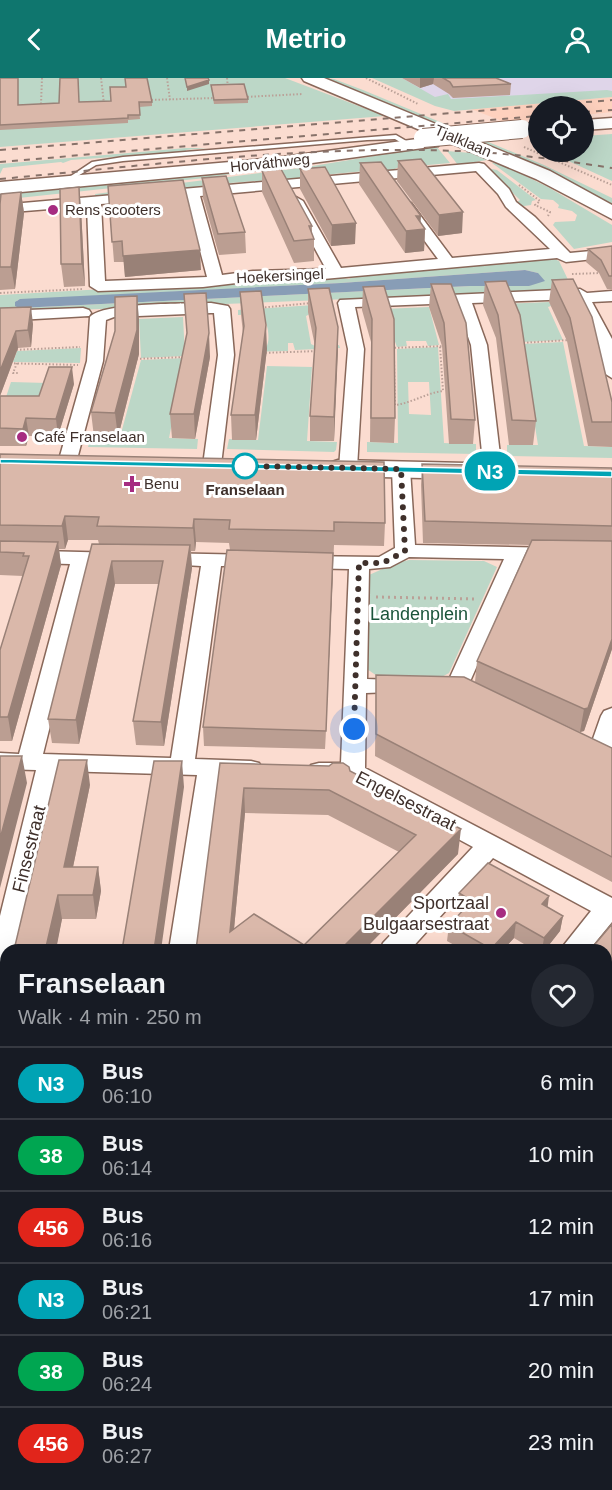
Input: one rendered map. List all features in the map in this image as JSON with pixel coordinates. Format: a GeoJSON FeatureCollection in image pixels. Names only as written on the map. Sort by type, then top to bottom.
{"type":"FeatureCollection","features":[{"type":"Feature","properties":{"kind":"main road","name":"Tjalklaan"},"geometry":{"type":"LineString","coordinates":[[338,78],[361,84],[563,169],[612,193]]}},
{"type":"Feature","properties":{"kind":"main road","name":"Tjalklaan"},"geometry":{"type":"LineString","coordinates":[[307,86],[543,175],[612,213]]}},
{"type":"Feature","properties":{"kind":"main road"},"geometry":{"type":"LineString","coordinates":[[594,124],[612,123]]}},
{"type":"Feature","properties":{"kind":"main road"},"geometry":{"type":"LineString","coordinates":[[594,129],[612,128]]}},
{"type":"Feature","properties":{"kind":"main road","name":"Horváthweg"},"geometry":{"type":"LineString","coordinates":[[0,183],[255,160],[394,139],[428,140],[528,130]]}},
{"type":"Feature","properties":{"kind":"main road","name":"Horváthweg"},"geometry":{"type":"LineString","coordinates":[[0,188],[275,163],[394,139]]}},
{"type":"Feature","properties":{"kind":"main road"},"geometry":{"type":"LineString","coordinates":[[315,467],[505,472]]}},
{"type":"Feature","properties":{"kind":"street"},"geometry":{"type":"LineString","coordinates":[[0,209],[479,167],[504,192],[511,204],[530,220],[563,255]]}},
{"type":"Feature","properties":{"kind":"street"},"geometry":{"type":"LineString","coordinates":[[384,175],[448,263]]}},
{"type":"Feature","properties":{"kind":"street"},"geometry":{"type":"LineString","coordinates":[[287,184],[336,273]]}},
{"type":"Feature","properties":{"kind":"street"},"geometry":{"type":"LineString","coordinates":[[192,192],[216,281]]}},
{"type":"Feature","properties":{"kind":"street"},"geometry":{"type":"LineString","coordinates":[[94,201],[98,286]]}},
{"type":"Feature","properties":{"kind":"street","name":"Hoekersingel"},"geometry":{"type":"LineString","coordinates":[[98,286],[216,281],[253,276],[336,273],[448,263],[612,253]]}},
{"type":"Feature","properties":{"kind":"street"},"geometry":{"type":"LineString","coordinates":[[581,296],[604,339],[612,373]]}},
{"type":"Feature","properties":{"kind":"street"},"geometry":{"type":"LineString","coordinates":[[348,468],[356,349],[346,303],[462,298],[612,296]]}},
{"type":"Feature","properties":{"kind":"street"},"geometry":{"type":"LineString","coordinates":[[462,298],[478,345],[505,472]]}},
{"type":"Feature","properties":{"kind":"street"},"geometry":{"type":"LineString","coordinates":[[212,465],[226,355],[222,309]]}},
{"type":"Feature","properties":{"kind":"street","name":"Hoekersingel"},"geometry":{"type":"LineString","coordinates":[[96,354],[98,317],[102,313],[222,309]]}},
{"type":"Feature","properties":{"kind":"street"},"geometry":{"type":"LineString","coordinates":[[0,316],[83,313]]}},
{"type":"Feature","properties":{"kind":"street"},"geometry":{"type":"LineString","coordinates":[[67,463],[96,354]]}},
{"type":"Feature","properties":{"kind":"street"},"geometry":{"type":"LineString","coordinates":[[401,469],[405,551]]}},
{"type":"Feature","properties":{"kind":"street"},"geometry":{"type":"LineString","coordinates":[[0,556],[383,563],[405,551],[612,555]]}},
{"type":"Feature","properties":{"kind":"street"},"geometry":{"type":"LineString","coordinates":[[355,686],[448,688],[495,602],[517,553]]}},
{"type":"Feature","properties":{"kind":"street","name":"Finsestraat"},"geometry":{"type":"LineString","coordinates":[[5,944],[39,762],[81,558]]}},
{"type":"Feature","properties":{"kind":"street"},"geometry":{"type":"LineString","coordinates":[[182,767],[212,560]]}},
{"type":"Feature","properties":{"kind":"street"},"geometry":{"type":"LineString","coordinates":[[353,772],[359,563]]}},
{"type":"Feature","properties":{"kind":"street"},"geometry":{"type":"LineString","coordinates":[[597,752],[612,716]]}},
{"type":"Feature","properties":{"kind":"street","name":"Engelsestraat"},"geometry":{"type":"LineString","coordinates":[[0,761],[353,772],[611,909]]}},
{"type":"Feature","properties":{"kind":"street"},"geometry":{"type":"LineString","coordinates":[[183,944],[210,768]]}},
{"type":"Feature","properties":{"kind":"street"},"geometry":{"type":"LineString","coordinates":[[399,944],[490,845]]}},
{"type":"Feature","properties":{"kind":"street"},"geometry":{"type":"LineString","coordinates":[[579,944],[611,909]]}},
{"type":"Feature","properties":{"kind":"lane"},"geometry":{"type":"LineString","coordinates":[[74,176],[98,162],[213,149],[394,139]]}},
{"type":"Feature","properties":{"kind":"path"},"geometry":{"type":"LineString","coordinates":[[41,104],[42,78]]}},
{"type":"Feature","properties":{"kind":"path"},"geometry":{"type":"LineString","coordinates":[[101,78],[104,109]]}},
{"type":"Feature","properties":{"kind":"path"},"geometry":{"type":"LineString","coordinates":[[167,78],[170,100]]}},
{"type":"Feature","properties":{"kind":"path"},"geometry":{"type":"LineString","coordinates":[[227,78],[230,97]]}},
{"type":"Feature","properties":{"kind":"path"},"geometry":{"type":"LineString","coordinates":[[241,97],[307,86]]}},
{"type":"Feature","properties":{"kind":"path"},"geometry":{"type":"LineString","coordinates":[[148,100],[220,98]]}},
{"type":"Feature","properties":{"kind":"path"},"geometry":{"type":"LineString","coordinates":[[563,255],[581,296]]}},
{"type":"Feature","properties":{"kind":"path"},"geometry":{"type":"LineString","coordinates":[[572,274],[602,273]]}},
{"type":"Feature","properties":{"kind":"path"},"geometry":{"type":"LineString","coordinates":[[0,292],[98,286]]}},
{"type":"Feature","properties":{"kind":"path","name":"Hoekersingel"},"geometry":{"type":"LineString","coordinates":[[222,309],[302,303],[346,303]]}},
{"type":"Feature","properties":{"kind":"path"},"geometry":{"type":"LineString","coordinates":[[394,348],[395,405],[408,405],[430,391],[443,392],[440,346]]}},
{"type":"Feature","properties":{"kind":"path"},"geometry":{"type":"LineString","coordinates":[[8,350],[96,354]]}},
{"type":"Feature","properties":{"kind":"path"},"geometry":{"type":"LineString","coordinates":[[0,363],[80,365],[96,354]]}},
{"type":"Feature","properties":{"kind":"path"},"geometry":{"type":"LineString","coordinates":[[17,363],[13,373],[19,373]]}},
{"type":"Feature","properties":{"kind":"path"},"geometry":{"type":"LineString","coordinates":[[358,596],[480,599],[495,602]]}},
{"type":"Feature","properties":{"kind":"shaded area"},"geometry":{"type":"Polygon","coordinates":[[[382,78],[612,78],[612,92],[568,96],[528,96],[528,100],[447,107],[382,78]]]}},
{"type":"Feature","properties":{"kind":"shaded area"},"geometry":{"type":"Polygon","coordinates":[[[612,97],[612,112],[594,114],[594,99],[612,97]]]}},
{"type":"Feature","properties":{"kind":"shaded area"},"geometry":{"type":"Polygon","coordinates":[[[528,104],[528,120],[502,121],[471,109],[528,104]]]}},
{"type":"Feature","properties":{"kind":"green space"},"geometry":{"type":"Polygon","coordinates":[[[0,78],[285,78],[385,116],[0,147],[0,78]]]}},
{"type":"Feature","properties":{"kind":"green space"},"geometry":{"type":"Polygon","coordinates":[[[324,78],[334,79],[363,90],[528,158],[528,162],[544,165],[612,198],[612,209],[324,78]]]}},
{"type":"Feature","properties":{"kind":"green space"},"geometry":{"type":"Polygon","coordinates":[[[372,78],[402,78],[435,97],[448,94],[451,99],[612,91],[612,97],[594,99],[594,96],[528,96],[528,104],[454,111],[435,106],[372,78]]]}},
{"type":"Feature","properties":{"kind":"green space"},"geometry":{"type":"Polygon","coordinates":[[[612,134],[612,181],[571,162],[594,162],[594,135],[612,134]]]}},
{"type":"Feature","properties":{"kind":"green space"},"geometry":{"type":"Polygon","coordinates":[[[436,146],[450,163],[396,168],[393,171],[365,171],[302,177],[303,180],[273,183],[271,180],[204,185],[205,188],[175,191],[174,188],[107,194],[108,197],[96,198],[95,194],[300,168],[436,146]]]}},
{"type":"Feature","properties":{"kind":"green space"},"geometry":{"type":"Polygon","coordinates":[[[411,147],[205,178],[0,200],[0,189],[411,147]]]}},
{"type":"Feature","properties":{"kind":"green space"},"geometry":{"type":"Polygon","coordinates":[[[207,148],[186,150],[186,152],[71,160],[63,163],[3,168],[0,174],[0,164],[207,148]]]}},
{"type":"Feature","properties":{"kind":"green space"},"geometry":{"type":"Polygon","coordinates":[[[447,151],[471,153],[487,160],[458,165],[447,151]]]}},
{"type":"Feature","properties":{"kind":"green space"},"geometry":{"type":"Polygon","coordinates":[[[492,163],[499,163],[548,187],[612,225],[612,242],[574,249],[553,225],[555,222],[575,221],[577,215],[572,211],[558,208],[559,205],[553,200],[541,199],[492,163]]]}},
{"type":"Feature","properties":{"kind":"green space"},"geometry":{"type":"Polygon","coordinates":[[[487,168],[497,170],[536,200],[532,201],[531,205],[517,207],[514,204],[520,200],[487,168]]]}},
{"type":"Feature","properties":{"kind":"green space"},"geometry":{"type":"Polygon","coordinates":[[[552,258],[559,261],[573,290],[0,313],[0,295],[332,276],[349,279],[357,274],[552,258]],[[525,270],[341,283],[17,300],[20,308],[470,286],[529,286],[538,273],[525,270]]]}},
{"type":"Feature","properties":{"kind":"green space"},"geometry":{"type":"Polygon","coordinates":[[[549,302],[551,306],[548,307],[563,340],[522,342],[503,304],[549,302]]]}},
{"type":"Feature","properties":{"kind":"green space"},"geometry":{"type":"Polygon","coordinates":[[[329,304],[306,316],[311,344],[315,346],[339,345],[340,348],[295,350],[293,343],[288,343],[288,351],[242,352],[266,348],[268,331],[261,314],[238,315],[238,310],[329,304]]]}},
{"type":"Feature","properties":{"kind":"green space"},"geometry":{"type":"Polygon","coordinates":[[[429,307],[439,345],[428,346],[426,341],[406,341],[407,346],[397,347],[383,309],[429,307]]]}},
{"type":"Feature","properties":{"kind":"green space"},"geometry":{"type":"Polygon","coordinates":[[[183,317],[185,356],[141,358],[139,319],[183,317]]]}},
{"type":"Feature","properties":{"kind":"green space"},"geometry":{"type":"Polygon","coordinates":[[[563,342],[584,446],[612,447],[612,458],[507,455],[507,445],[538,445],[522,344],[563,342]]]}},
{"type":"Feature","properties":{"kind":"green space"},"geometry":{"type":"Polygon","coordinates":[[[438,347],[444,443],[476,444],[476,454],[367,452],[367,442],[398,443],[397,349],[438,347]],[[408,382],[409,414],[431,415],[429,382],[408,382]]]}},
{"type":"Feature","properties":{"kind":"green space"},"geometry":{"type":"Polygon","coordinates":[[[81,348],[80,363],[13,362],[17,351],[81,348]]]}},
{"type":"Feature","properties":{"kind":"green space"},"geometry":{"type":"Polygon","coordinates":[[[185,358],[169,438],[198,439],[197,449],[88,447],[91,437],[120,437],[141,360],[185,358]]]}},
{"type":"Feature","properties":{"kind":"green space"},"geometry":{"type":"Polygon","coordinates":[[[267,366],[312,367],[307,441],[337,442],[334,452],[227,449],[229,439],[258,440],[267,366]]]}},
{"type":"Feature","properties":{"kind":"green space"},"geometry":{"type":"Polygon","coordinates":[[[11,382],[47,383],[32,432],[4,403],[11,382]]]}},
{"type":"Feature","properties":{"kind":"green space","name":"Landenplein"},"geometry":{"type":"Polygon","coordinates":[[[409,560],[484,561],[497,567],[449,673],[438,679],[380,678],[367,669],[369,575],[409,560]]]}},
{"type":"Feature","properties":{"kind":"water"},"geometry":{"type":"Polygon","coordinates":[[[525,270],[538,273],[545,281],[529,286],[470,286],[19,308],[15,306],[15,302],[20,299],[341,283],[525,270]]]}},
{"type":"Feature","properties":{"kind":"building"},"geometry":{"type":"Polygon","coordinates":[[[0,78],[18,78],[18,105],[59,103],[60,78],[78,78],[79,102],[111,101],[110,87],[126,87],[125,78],[147,78],[152,102],[139,102],[140,115],[128,115],[128,118],[0,125],[0,78]]]}},
{"type":"Feature","properties":{"kind":"building"},"geometry":{"type":"Polygon","coordinates":[[[185,78],[208,78],[209,80],[187,87],[185,78]]]}},
{"type":"Feature","properties":{"kind":"building"},"geometry":{"type":"Polygon","coordinates":[[[443,78],[496,78],[511,84],[453,87],[443,78]]]}},
{"type":"Feature","properties":{"kind":"building"},"geometry":{"type":"Polygon","coordinates":[[[244,84],[248,99],[214,100],[211,85],[244,84]]]}},
{"type":"Feature","properties":{"kind":"building"},"geometry":{"type":"Polygon","coordinates":[[[421,159],[463,212],[439,215],[398,161],[421,159]]]}},
{"type":"Feature","properties":{"kind":"building"},"geometry":{"type":"Polygon","coordinates":[[[381,162],[421,216],[416,216],[425,229],[406,231],[360,163],[381,162]]]}},
{"type":"Feature","properties":{"kind":"building"},"geometry":{"type":"Polygon","coordinates":[[[325,167],[356,223],[332,225],[300,169],[325,167]]]}},
{"type":"Feature","properties":{"kind":"building"},"geometry":{"type":"Polygon","coordinates":[[[281,169],[312,226],[309,226],[314,239],[294,241],[262,171],[281,169]]]}},
{"type":"Feature","properties":{"kind":"building"},"geometry":{"type":"Polygon","coordinates":[[[226,176],[245,232],[218,234],[202,178],[226,176]]]}},
{"type":"Feature","properties":{"kind":"building"},"geometry":{"type":"Polygon","coordinates":[[[183,180],[200,250],[123,256],[122,241],[112,242],[108,186],[183,180]]]}},
{"type":"Feature","properties":{"kind":"building"},"geometry":{"type":"Polygon","coordinates":[[[79,187],[82,264],[61,264],[60,189],[79,187]]]}},
{"type":"Feature","properties":{"kind":"building"},"geometry":{"type":"Polygon","coordinates":[[[21,192],[11,267],[0,267],[1,194],[21,192]]]}},
{"type":"Feature","properties":{"kind":"building"},"geometry":{"type":"Polygon","coordinates":[[[612,246],[612,276],[609,276],[601,260],[588,249],[612,246]]]}},
{"type":"Feature","properties":{"kind":"building"},"geometry":{"type":"Polygon","coordinates":[[[573,279],[592,317],[612,402],[612,422],[592,422],[570,318],[552,280],[573,279]]]}},
{"type":"Feature","properties":{"kind":"building"},"geometry":{"type":"Polygon","coordinates":[[[506,281],[520,315],[536,421],[512,420],[498,315],[485,282],[506,281]]]}},
{"type":"Feature","properties":{"kind":"building"},"geometry":{"type":"Polygon","coordinates":[[[431,284],[451,284],[466,323],[475,420],[451,419],[444,323],[431,284]]]}},
{"type":"Feature","properties":{"kind":"building"},"geometry":{"type":"Polygon","coordinates":[[[384,286],[394,319],[395,418],[371,418],[372,319],[363,287],[384,286]]]}},
{"type":"Feature","properties":{"kind":"building"},"geometry":{"type":"Polygon","coordinates":[[[329,288],[338,327],[334,417],[310,416],[316,328],[308,289],[329,288]]]}},
{"type":"Feature","properties":{"kind":"building"},"geometry":{"type":"Polygon","coordinates":[[[261,291],[266,325],[255,415],[231,415],[244,326],[240,292],[261,291]]]}},
{"type":"Feature","properties":{"kind":"building"},"geometry":{"type":"Polygon","coordinates":[[[206,293],[209,333],[194,414],[170,414],[187,333],[184,294],[206,293]]]}},
{"type":"Feature","properties":{"kind":"building"},"geometry":{"type":"Polygon","coordinates":[[[137,296],[137,330],[115,413],[91,412],[115,331],[115,297],[137,296]]]}},
{"type":"Feature","properties":{"kind":"building"},"geometry":{"type":"Polygon","coordinates":[[[31,307],[28,330],[16,331],[0,371],[0,308],[31,307]]]}},
{"type":"Feature","properties":{"kind":"building"},"geometry":{"type":"Polygon","coordinates":[[[49,367],[72,367],[56,419],[26,418],[23,429],[0,428],[0,396],[39,396],[49,367]]]}},
{"type":"Feature","properties":{"kind":"building"},"geometry":{"type":"Polygon","coordinates":[[[0,454],[384,462],[385,523],[334,522],[334,531],[229,529],[230,520],[194,519],[193,528],[97,526],[99,517],[65,516],[62,526],[0,525],[0,454]]]}},
{"type":"Feature","properties":{"kind":"building"},"geometry":{"type":"Polygon","coordinates":[[[422,464],[612,468],[612,526],[425,521],[422,464]]]}},
{"type":"Feature","properties":{"kind":"building"},"geometry":{"type":"Polygon","coordinates":[[[532,540],[612,541],[612,639],[588,708],[584,709],[477,661],[532,540]]]}},
{"type":"Feature","properties":{"kind":"building"},"geometry":{"type":"Polygon","coordinates":[[[0,541],[58,542],[8,717],[0,717],[0,650],[29,556],[23,556],[24,553],[0,552],[0,541]]]}},
{"type":"Feature","properties":{"kind":"building"},"geometry":{"type":"Polygon","coordinates":[[[92,544],[190,545],[161,722],[133,721],[163,561],[112,561],[76,720],[48,719],[92,544]]]}},
{"type":"Feature","properties":{"kind":"building"},"geometry":{"type":"Polygon","coordinates":[[[227,550],[333,553],[326,731],[203,727],[227,550]]]}},
{"type":"Feature","properties":{"kind":"building"},"geometry":{"type":"Polygon","coordinates":[[[376,675],[464,677],[612,748],[612,857],[376,734],[376,675]]]}},
{"type":"Feature","properties":{"kind":"building"},"geometry":{"type":"Polygon","coordinates":[[[0,756],[22,756],[0,839],[0,756]]]}},
{"type":"Feature","properties":{"kind":"building"},"geometry":{"type":"Polygon","coordinates":[[[59,760],[87,760],[64,867],[98,867],[93,895],[58,895],[47,944],[15,944],[59,760]]]}},
{"type":"Feature","properties":{"kind":"building"},"geometry":{"type":"Polygon","coordinates":[[[154,761],[182,761],[155,944],[123,944],[154,761]]]}},
{"type":"Feature","properties":{"kind":"building"},"geometry":{"type":"Polygon","coordinates":[[[220,763],[329,766],[333,763],[343,763],[349,767],[350,771],[461,829],[346,944],[305,944],[416,835],[329,790],[244,788],[230,932],[254,914],[302,944],[197,944],[220,763]]]}},
{"type":"Feature","properties":{"kind":"building","name":"Sportzaal Bulgaarsestraat"},"geometry":{"type":"Polygon","coordinates":[[[488,863],[549,896],[542,904],[563,916],[544,938],[516,922],[496,944],[482,944],[449,925],[472,901],[459,893],[488,863]]]}},
{"type":"Feature","properties":{"kind":"building"},"geometry":{"type":"Polygon","coordinates":[[[612,924],[612,944],[595,944],[612,924]]]}},
{"type":"Feature","properties":{"kind":"railway"},"geometry":{"type":"LineString","coordinates":[[0,150],[612,100]]}},
{"type":"Feature","properties":{"kind":"railway"},"geometry":{"type":"LineString","coordinates":[[594,111],[612,110]]}},
{"type":"Feature","properties":{"kind":"railway"},"geometry":{"type":"LineString","coordinates":[[0,162],[528,117]]}},
{"type":"Feature","properties":{"kind":"railway"},"geometry":{"type":"LineString","coordinates":[[0,179],[171,162],[343,151],[477,152],[535,157],[612,168]]}},
{"type":"Feature","properties":{"kind":"bus line","name":"N3"},"geometry":{"type":"LineString","coordinates":[[0,461],[612,474]]}},
{"type":"Feature","properties":{"kind":"place","name":"Rens scooters"},"geometry":{"type":"Point","coordinates":[53,210]}},
{"type":"Feature","properties":{"kind":"place","name":"Café Franselaan"},"geometry":{"type":"Point","coordinates":[22,437]}},
{"type":"Feature","properties":{"kind":"place","name":"Franselaan"},"geometry":{"type":"Point","coordinates":[245,466]}},
{"type":"Feature","properties":{"kind":"place","name":"Benu"},"geometry":{"type":"Point","coordinates":[132,484]}},
{"type":"Feature","properties":{"kind":"place","name":"Sportzaal Bulgaarsestraat"},"geometry":{"type":"Point","coordinates":[501,913]}},
{"type":"Feature","properties":{"kind":"route"},"geometry":{"type":"LineString","coordinates":[[245,466],[401,469],[405,551],[383,563],[359,563],[354,729]]}}]}
